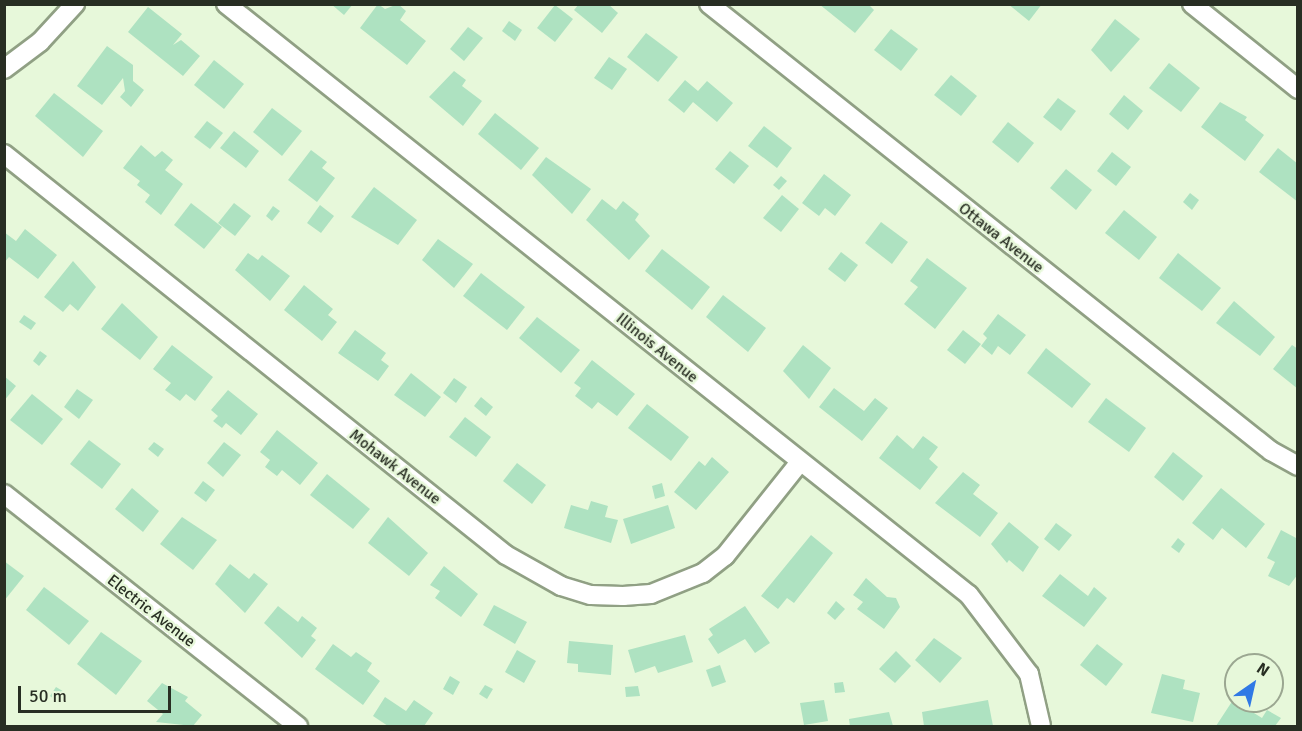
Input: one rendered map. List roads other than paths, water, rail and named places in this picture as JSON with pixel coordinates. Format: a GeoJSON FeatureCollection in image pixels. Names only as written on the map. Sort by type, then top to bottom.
{"type":"FeatureCollection","features":[{"type":"Feature","properties":{"kind":"street"},"geometry":{"type":"LineString","coordinates":[[4,69],[40,42],[75,4]]}},
{"type":"Feature","properties":{"kind":"street","name":"Illinois Avenue"},"geometry":{"type":"LineString","coordinates":[[226,4],[969,595],[1029,674],[1041,726]]}},
{"type":"Feature","properties":{"kind":"street","name":"Ottawa Avenue"},"geometry":{"type":"LineString","coordinates":[[709,4],[1271,451],[1298,466]]}},
{"type":"Feature","properties":{"kind":"street"},"geometry":{"type":"LineString","coordinates":[[1192,4],[1298,89]]}},
{"type":"Feature","properties":{"kind":"street","name":"Mohawk Avenue"},"geometry":{"type":"LineString","coordinates":[[4,154],[506,555],[561,586],[591,596],[651,594],[703,573],[725,556],[800,462]]}},
{"type":"Feature","properties":{"kind":"street","name":"Electric Avenue"},"geometry":{"type":"LineString","coordinates":[[4,494],[298,726]]}}]}
